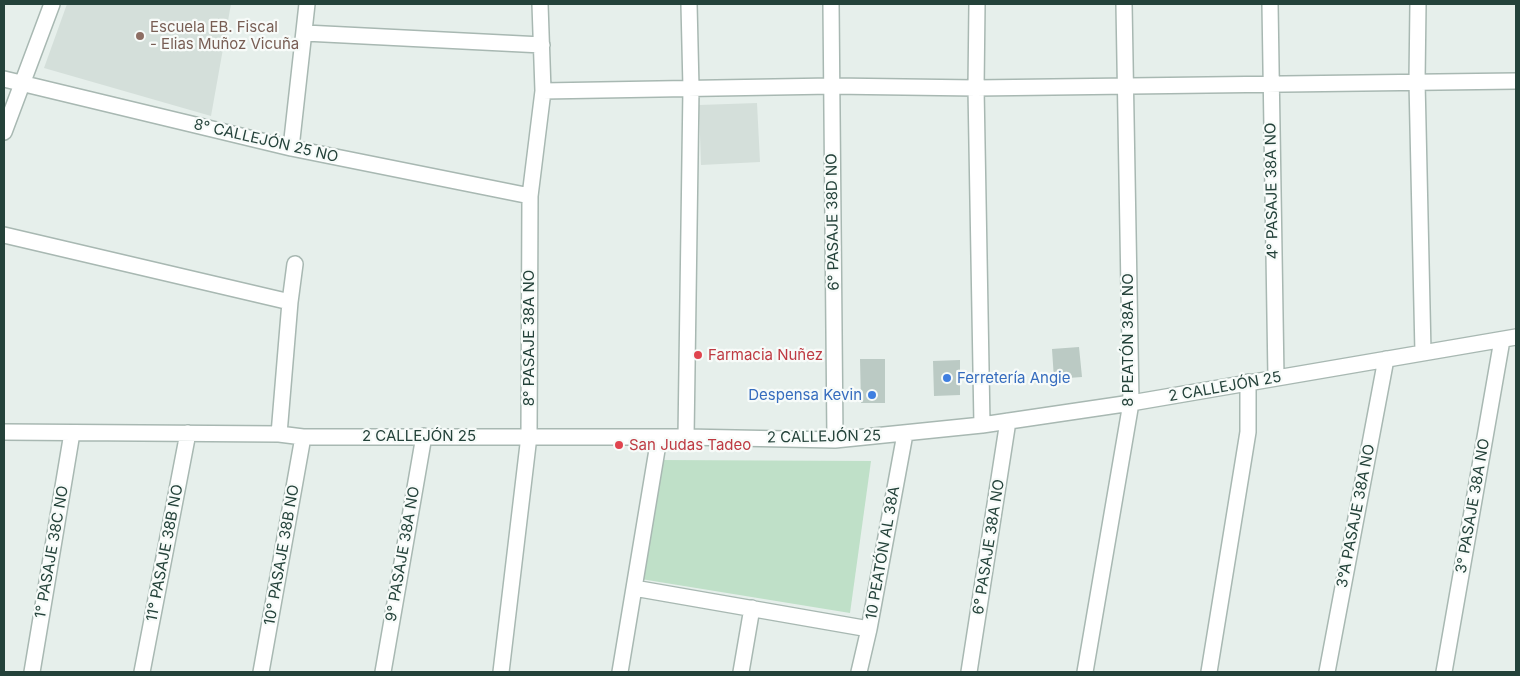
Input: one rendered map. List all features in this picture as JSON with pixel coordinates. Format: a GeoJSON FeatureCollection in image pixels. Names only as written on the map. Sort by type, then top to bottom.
{"type":"FeatureCollection","features":[{"type":"Feature","properties":{"kind":"street"},"geometry":{"type":"LineString","coordinates":[[4,132],[52,4]]}},
{"type":"Feature","properties":{"kind":"street"},"geometry":{"type":"LineString","coordinates":[[291,148],[307,4]]}},
{"type":"Feature","properties":{"kind":"street","name":"8° PASAJE 38A NO"},"geometry":{"type":"LineString","coordinates":[[501,672],[529,436],[530,196],[543,90],[540,4]]}},
{"type":"Feature","properties":{"kind":"street"},"geometry":{"type":"LineString","coordinates":[[686,437],[691,88],[689,4]]}},
{"type":"Feature","properties":{"kind":"street","name":"6° PASAJE 38D NO"},"geometry":{"type":"LineString","coordinates":[[831,4],[835,440]]}},
{"type":"Feature","properties":{"kind":"street"},"geometry":{"type":"LineString","coordinates":[[977,4],[976,88],[982,425]]}},
{"type":"Feature","properties":{"kind":"street","name":"8 PEATÓN 38A NO"},"geometry":{"type":"LineString","coordinates":[[1085,672],[1130,403],[1124,4]]}},
{"type":"Feature","properties":{"kind":"street","name":"4° PASAJE 38A NO"},"geometry":{"type":"LineString","coordinates":[[1270,4],[1276,378]]}},
{"type":"Feature","properties":{"kind":"street"},"geometry":{"type":"LineString","coordinates":[[1418,4],[1417,82],[1423,353]]}},
{"type":"Feature","properties":{"kind":"street"},"geometry":{"type":"LineString","coordinates":[[305,33],[542,45]]}},
{"type":"Feature","properties":{"kind":"street","name":"8° CALLEJÓN 25 NO"},"geometry":{"type":"LineString","coordinates":[[4,79],[291,148],[530,196]]}},
{"type":"Feature","properties":{"kind":"street"},"geometry":{"type":"LineString","coordinates":[[543,90],[832,86],[976,88],[1516,81]]}},
{"type":"Feature","properties":{"kind":"street"},"geometry":{"type":"LineString","coordinates":[[4,235],[290,302]]}},
{"type":"Feature","properties":{"kind":"street"},"geometry":{"type":"LineString","coordinates":[[279,434],[295,264]]}},
{"type":"Feature","properties":{"kind":"street","name":"2 CALLEJÓN 25"},"geometry":{"type":"LineString","coordinates":[[4,432],[279,434],[303,437],[529,436],[835,440],[982,425],[1130,403],[1509,338]]}},
{"type":"Feature","properties":{"kind":"street","name":"3° PASAJE 38A NO"},"geometry":{"type":"LineString","coordinates":[[1444,672],[1509,338]]}},
{"type":"Feature","properties":{"kind":"street","name":"3°A PASAJE 38A NO"},"geometry":{"type":"LineString","coordinates":[[1327,672],[1386,359]]}},
{"type":"Feature","properties":{"kind":"street"},"geometry":{"type":"LineString","coordinates":[[1208,672],[1248,432],[1248,382]]}},
{"type":"Feature","properties":{"kind":"street","name":"6° PASAJE 38A NO"},"geometry":{"type":"LineString","coordinates":[[969,672],[1008,421]]}},
{"type":"Feature","properties":{"kind":"street","name":"1° PASAJE 38C NO"},"geometry":{"type":"LineString","coordinates":[[32,672],[72,432]]}},
{"type":"Feature","properties":{"kind":"street","name":"11° PASAJE 38B NO"},"geometry":{"type":"LineString","coordinates":[[142,672],[188,434]]}},
{"type":"Feature","properties":{"kind":"street","name":"10 PEATÓN AL 38A"},"geometry":{"type":"LineString","coordinates":[[859,672],[869,629],[905,434]]}},
{"type":"Feature","properties":{"kind":"street","name":"9° PASAJE 38A NO"},"geometry":{"type":"LineString","coordinates":[[382,672],[424,436]]}},
{"type":"Feature","properties":{"kind":"street","name":"10° PASAJE 38B NO"},"geometry":{"type":"LineString","coordinates":[[261,672],[303,437]]}},
{"type":"Feature","properties":{"kind":"street"},"geometry":{"type":"LineString","coordinates":[[620,672],[659,438]]}},
{"type":"Feature","properties":{"kind":"street"},"geometry":{"type":"LineString","coordinates":[[634,588],[869,629]]}},
{"type":"Feature","properties":{"kind":"street"},"geometry":{"type":"LineString","coordinates":[[741,672],[752,608]]}},
{"type":"Feature","properties":{"kind":"shaded area","name":"Escuela EB. Fiscal - Elias Muñoz Vicuña"},"geometry":{"type":"Polygon","coordinates":[[[67,4],[231,4],[211,116],[44,68],[67,4]]]}},
{"type":"Feature","properties":{"kind":"shaded area"},"geometry":{"type":"Polygon","coordinates":[[[757,103],[760,162],[701,165],[699,105],[757,103]]]}},
{"type":"Feature","properties":{"kind":"green space"},"geometry":{"type":"Polygon","coordinates":[[[659,460],[871,461],[850,613],[641,579],[659,460]]]}},
{"type":"Feature","properties":{"kind":"building"},"geometry":{"type":"Polygon","coordinates":[[[1079,347],[1082,377],[1054,379],[1052,349],[1079,347]]]}},
{"type":"Feature","properties":{"kind":"building"},"geometry":{"type":"Polygon","coordinates":[[[860,359],[885,359],[885,403],[861,403],[860,359]]]}},
{"type":"Feature","properties":{"kind":"building","name":"Ferretería Angie"},"geometry":{"type":"Polygon","coordinates":[[[960,360],[960,395],[934,396],[933,361],[960,360]]]}},
{"type":"Feature","properties":{"kind":"place","name":"Escuela EB. Fiscal - Elias Muñoz Vicuña"},"geometry":{"type":"Point","coordinates":[140,36]}},
{"type":"Feature","properties":{"kind":"place","name":"Farmacia Nuñez"},"geometry":{"type":"Point","coordinates":[698,355]}},
{"type":"Feature","properties":{"kind":"place","name":"Ferretería Angie"},"geometry":{"type":"Point","coordinates":[947,378]}},
{"type":"Feature","properties":{"kind":"place","name":"Despensa Kevin"},"geometry":{"type":"Point","coordinates":[872,395]}},
{"type":"Feature","properties":{"kind":"place","name":"San Judas Tadeo"},"geometry":{"type":"Point","coordinates":[619,445]}}]}
